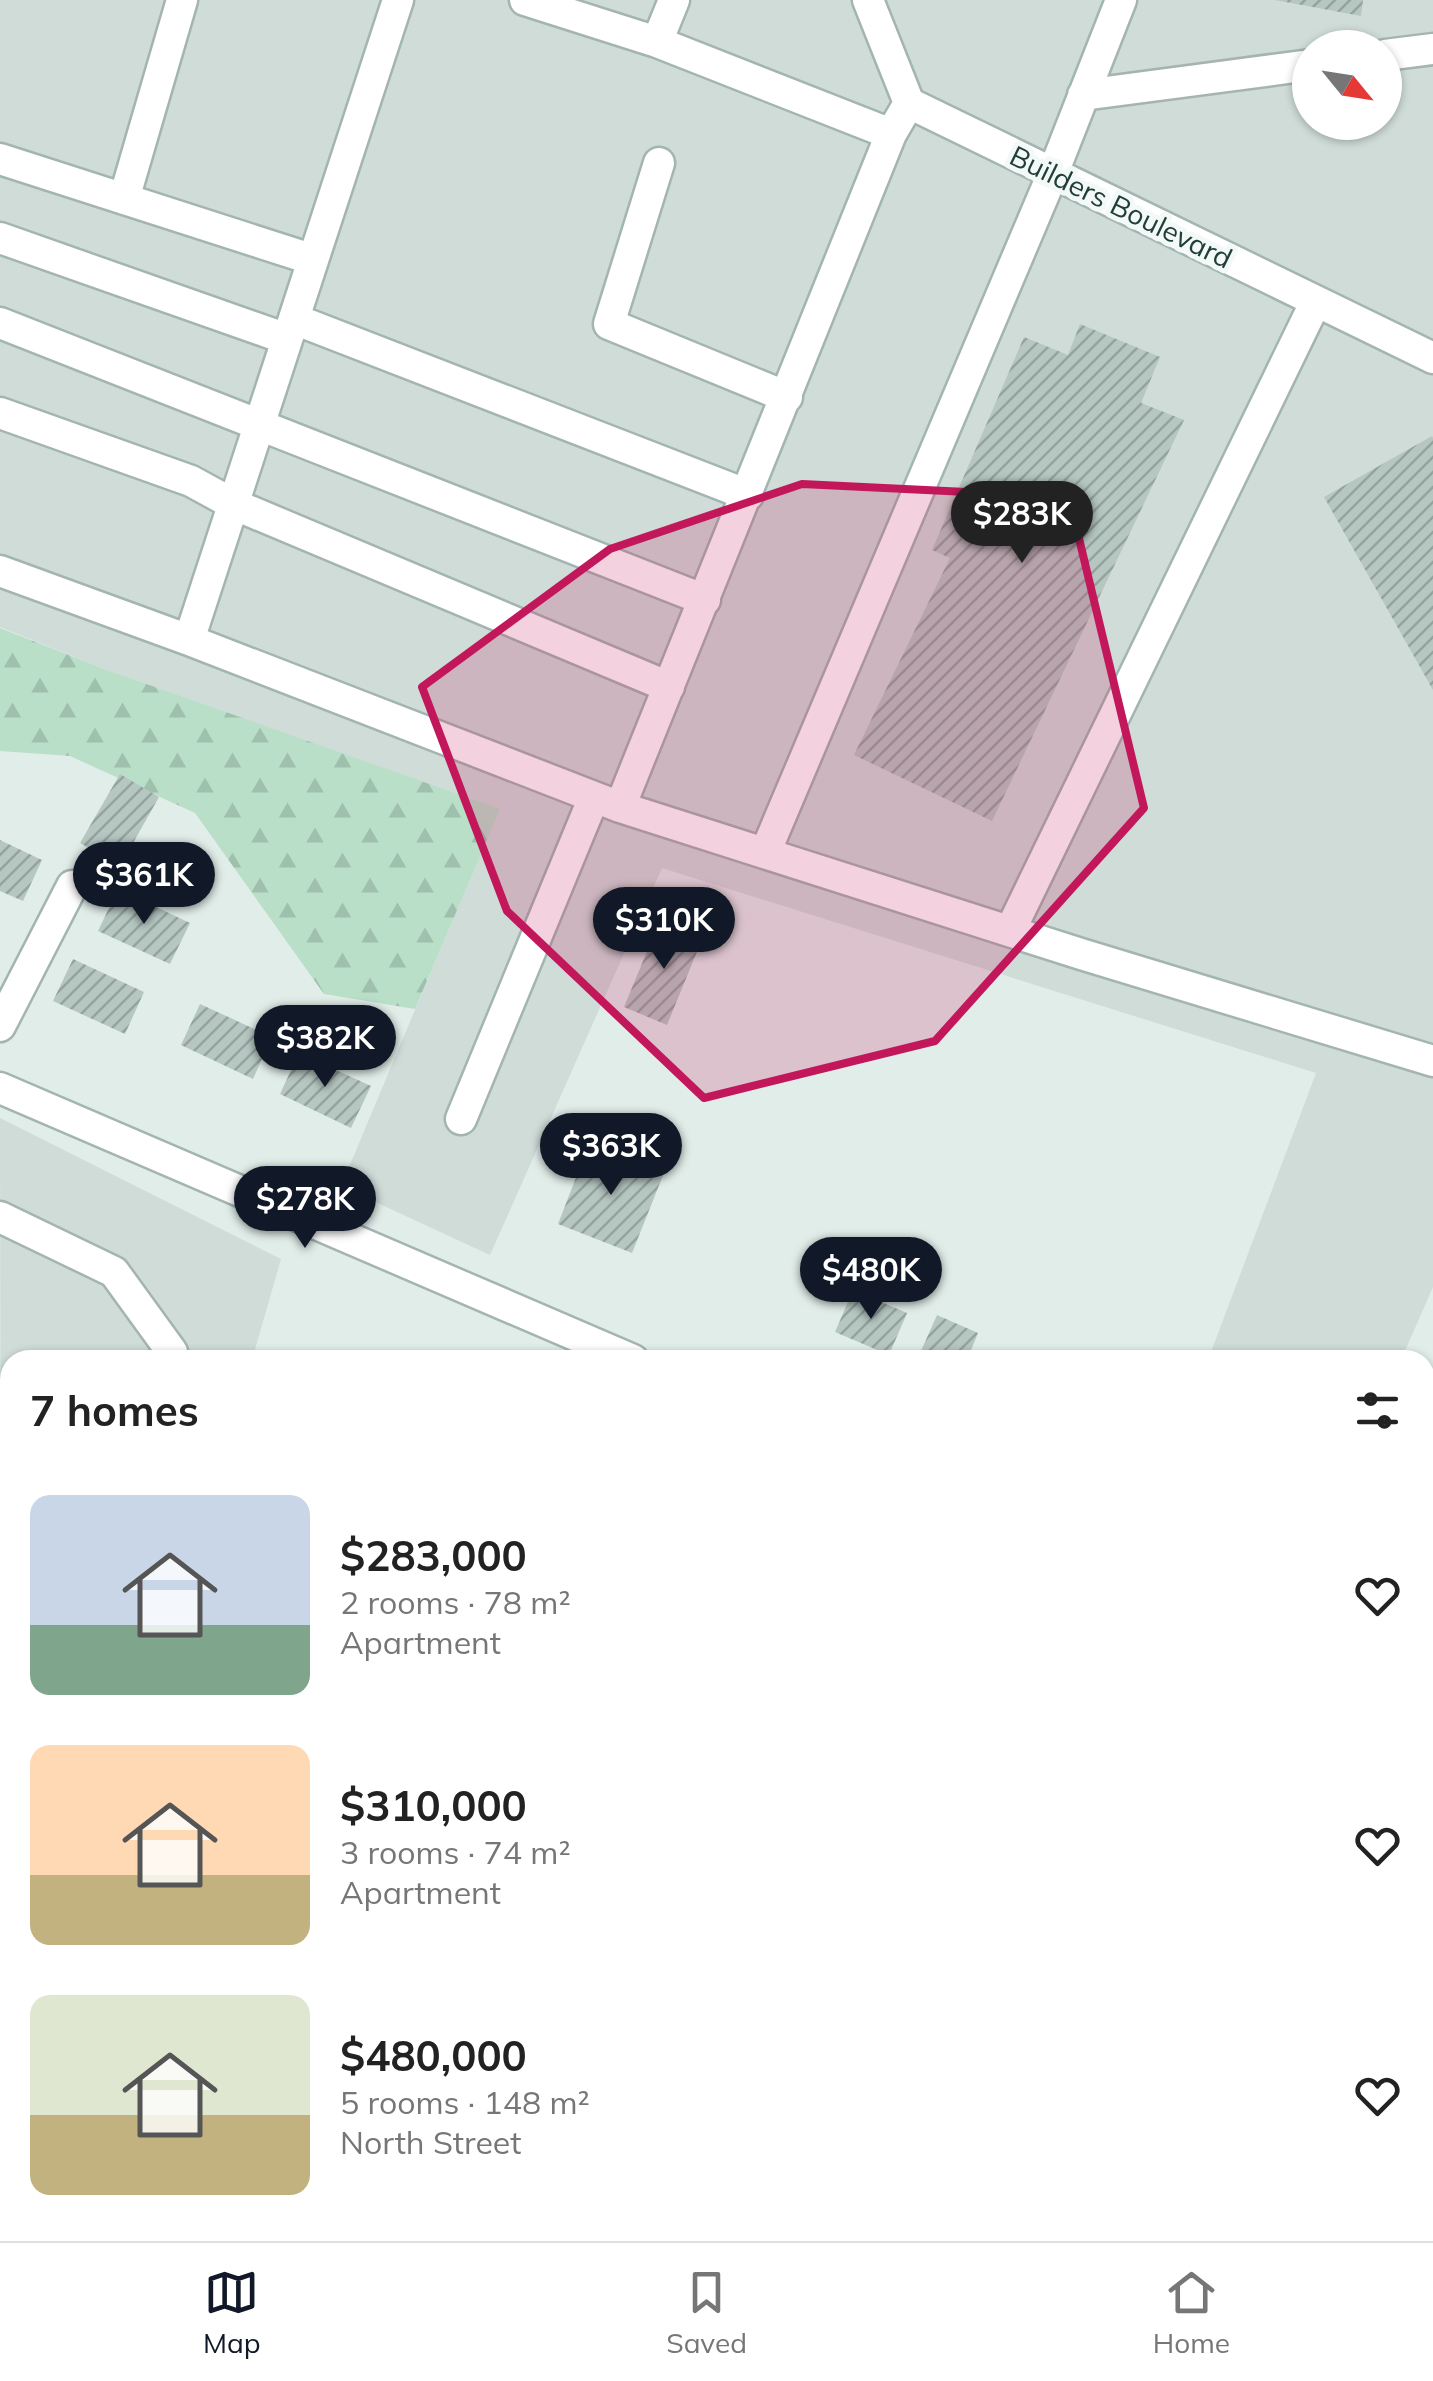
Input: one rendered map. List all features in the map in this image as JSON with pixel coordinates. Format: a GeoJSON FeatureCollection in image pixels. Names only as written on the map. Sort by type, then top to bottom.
{"type":"FeatureCollection","features":[{"type":"Feature","properties":{"kind":"street"},"geometry":{"type":"LineString","coordinates":[[124,199],[182,0]]}},
{"type":"Feature","properties":{"kind":"street"},"geometry":{"type":"LineString","coordinates":[[189,640],[398,0]]}},
{"type":"Feature","properties":{"kind":"street"},"geometry":{"type":"LineString","coordinates":[[526,0],[657,42],[891,134]]}},
{"type":"Feature","properties":{"kind":"street"},"geometry":{"type":"LineString","coordinates":[[657,42],[674,0]]}},
{"type":"Feature","properties":{"kind":"street"},"geometry":{"type":"LineString","coordinates":[[461,1119],[607,802],[669,687],[891,134],[909,104],[868,0]]}},
{"type":"Feature","properties":{"kind":"street"},"geometry":{"type":"LineString","coordinates":[[765,853],[1121,0]]}},
{"type":"Feature","properties":{"kind":"street"},"geometry":{"type":"LineString","coordinates":[[1402,53],[1433,49]]}},
{"type":"Feature","properties":{"kind":"street"},"geometry":{"type":"LineString","coordinates":[[1083,96],[1292,67]]}},
{"type":"Feature","properties":{"kind":"street","name":"Builders Boulevard"},"geometry":{"type":"LineString","coordinates":[[909,104],[1433,358]]}},
{"type":"Feature","properties":{"kind":"street"},"geometry":{"type":"LineString","coordinates":[[0,160],[311,259]]}},
{"type":"Feature","properties":{"kind":"street"},"geometry":{"type":"LineString","coordinates":[[659,163],[609,324],[787,396]]}},
{"type":"Feature","properties":{"kind":"street"},"geometry":{"type":"LineString","coordinates":[[0,238],[291,329],[748,495]]}},
{"type":"Feature","properties":{"kind":"street"},"geometry":{"type":"LineString","coordinates":[[1010,931],[1316,301]]}},
{"type":"Feature","properties":{"kind":"street"},"geometry":{"type":"LineString","coordinates":[[0,323],[705,600]]}},
{"type":"Feature","properties":{"kind":"street"},"geometry":{"type":"LineString","coordinates":[[0,413],[191,481],[233,504],[669,687]]}},
{"type":"Feature","properties":{"kind":"street"},"geometry":{"type":"LineString","coordinates":[[0,571],[607,802],[1433,1061]]}},
{"type":"Feature","properties":{"kind":"street"},"geometry":{"type":"LineString","coordinates":[[0,1026],[72,886]]}},
{"type":"Feature","properties":{"kind":"street"},"geometry":{"type":"LineString","coordinates":[[0,1088],[611,1350]]}},
{"type":"Feature","properties":{"kind":"street"},"geometry":{"type":"LineString","coordinates":[[0,1217],[114,1272],[171,1350]]}},
{"type":"Feature","properties":{"kind":"highlighted area"},"geometry":{"type":"Polygon","coordinates":[[[802,484],[1069,497],[1144,808],[935,1041],[704,1098],[507,911],[422,687],[610,549],[802,484]]]}},
{"type":"Feature","properties":{"kind":"shaded area"},"geometry":{"type":"Polygon","coordinates":[[[0,0],[1433,0],[1433,1287],[1405,1350],[1212,1350],[1316,1073],[662,868],[490,1255],[341,1186],[499,810],[107,670],[0,627],[0,0]]]}},
{"type":"Feature","properties":{"kind":"shaded area"},"geometry":{"type":"Polygon","coordinates":[[[0,1118],[281,1259],[255,1350],[0,1350],[0,1118]]]}},
{"type":"Feature","properties":{"kind":"green space"},"geometry":{"type":"Polygon","coordinates":[[[0,628],[107,670],[500,809],[415,1009],[324,994],[195,813],[70,756],[0,751],[0,628]]]}},
{"type":"Feature","properties":{"kind":"building"},"geometry":{"type":"Polygon","coordinates":[[[1275,0],[1363,0],[1361,16],[1275,0]]]}},
{"type":"Feature","properties":{"kind":"building"},"geometry":{"type":"Polygon","coordinates":[[[1080,324],[1160,357],[1141,403],[1184,420],[992,821],[854,755],[950,558],[932,550],[1024,337],[1068,355],[1080,324]]]}},
{"type":"Feature","properties":{"kind":"building"},"geometry":{"type":"Polygon","coordinates":[[[1433,438],[1433,690],[1324,497],[1433,438]]]}},
{"type":"Feature","properties":{"kind":"building"},"geometry":{"type":"Polygon","coordinates":[[[120,774],[159,797],[120,866],[80,843],[120,774]]]}},
{"type":"Feature","properties":{"kind":"building"},"geometry":{"type":"Polygon","coordinates":[[[0,840],[42,860],[23,901],[0,891],[0,840]]]}},
{"type":"Feature","properties":{"kind":"building"},"geometry":{"type":"Polygon","coordinates":[[[118,889],[190,923],[170,964],[98,931],[118,889]]]}},
{"type":"Feature","properties":{"kind":"building"},"geometry":{"type":"Polygon","coordinates":[[[660,920],[703,937],[667,1025],[624,1007],[660,920]]]}},
{"type":"Feature","properties":{"kind":"building"},"geometry":{"type":"Polygon","coordinates":[[[73,959],[144,992],[125,1034],[53,1001],[73,959]]]}},
{"type":"Feature","properties":{"kind":"building"},"geometry":{"type":"Polygon","coordinates":[[[200,1004],[272,1037],[253,1079],[181,1045],[200,1004]]]}},
{"type":"Feature","properties":{"kind":"building"},"geometry":{"type":"Polygon","coordinates":[[[299,1053],[371,1086],[351,1128],[280,1094],[299,1053]]]}},
{"type":"Feature","properties":{"kind":"building"},"geometry":{"type":"Polygon","coordinates":[[[589,1144],[664,1173],[632,1253],[558,1224],[589,1144]]]}},
{"type":"Feature","properties":{"kind":"building"},"geometry":{"type":"Polygon","coordinates":[[[853,1290],[907,1313],[891,1350],[877,1350],[835,1332],[853,1290]]]}},
{"type":"Feature","properties":{"kind":"building"},"geometry":{"type":"Polygon","coordinates":[[[937,1315],[978,1333],[971,1350],[921,1350],[937,1315]]]}}]}
